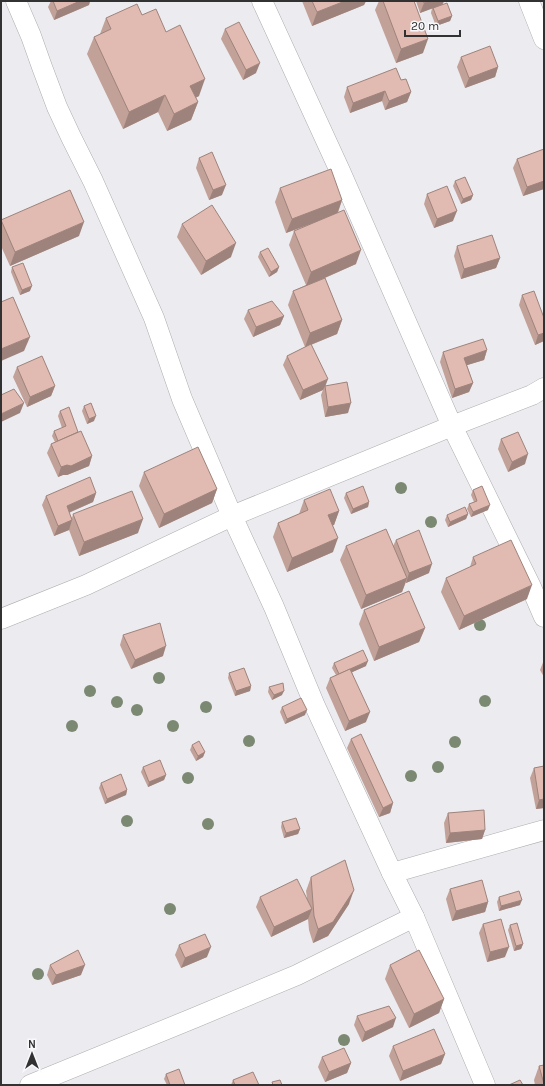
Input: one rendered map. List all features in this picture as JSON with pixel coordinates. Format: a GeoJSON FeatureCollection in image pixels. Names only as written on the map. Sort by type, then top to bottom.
{"type":"FeatureCollection","features":[{"type":"Feature","properties":{"kind":"street"},"geometry":{"type":"LineString","coordinates":[[16,1],[60,113],[93,181],[154,318],[182,399],[232,516],[274,607],[315,706],[392,873],[414,917],[485,1085]]}},
{"type":"Feature","properties":{"kind":"street"},"geometry":{"type":"LineString","coordinates":[[262,1],[340,171],[452,426],[531,587],[544,618]]}},
{"type":"Feature","properties":{"kind":"street"},"geometry":{"type":"LineString","coordinates":[[529,1],[544,39]]}},
{"type":"Feature","properties":{"kind":"street"},"geometry":{"type":"LineString","coordinates":[[1,619],[86,585],[232,516],[532,395],[544,388]]}},
{"type":"Feature","properties":{"kind":"street"},"geometry":{"type":"LineString","coordinates":[[392,873],[544,830]]}},
{"type":"Feature","properties":{"kind":"street"},"geometry":{"type":"LineString","coordinates":[[30,1085],[297,975],[414,917]]}},
{"type":"Feature","properties":{"kind":"building"},"geometry":{"type":"Polygon","coordinates":[[[53,1],[80,1],[57,11],[53,1]]]}},
{"type":"Feature","properties":{"kind":"building"},"geometry":{"type":"Polygon","coordinates":[[[312,1],[345,1],[317,12],[312,1]]]}},
{"type":"Feature","properties":{"kind":"building"},"geometry":{"type":"Polygon","coordinates":[[[383,1],[414,1],[428,39],[401,49],[383,1]]]}},
{"type":"Feature","properties":{"kind":"building"},"geometry":{"type":"Polygon","coordinates":[[[447,3],[452,16],[438,21],[433,8],[447,3]]]}},
{"type":"Feature","properties":{"kind":"building"},"geometry":{"type":"Polygon","coordinates":[[[137,4],[142,15],[156,9],[166,32],[180,25],[205,79],[190,86],[198,102],[174,114],[165,95],[129,112],[94,37],[111,29],[106,18],[137,4]]]}},
{"type":"Feature","properties":{"kind":"building"},"geometry":{"type":"Polygon","coordinates":[[[239,22],[260,63],[246,70],[225,29],[239,22]]]}},
{"type":"Feature","properties":{"kind":"building"},"geometry":{"type":"Polygon","coordinates":[[[490,46],[498,67],[469,78],[461,57],[490,46]]]}},
{"type":"Feature","properties":{"kind":"building"},"geometry":{"type":"Polygon","coordinates":[[[396,68],[401,80],[406,79],[411,92],[389,101],[385,91],[353,103],[347,87],[396,68]]]}},
{"type":"Feature","properties":{"kind":"building"},"geometry":{"type":"Polygon","coordinates":[[[544,149],[544,181],[527,187],[517,159],[544,149]]]}},
{"type":"Feature","properties":{"kind":"building"},"geometry":{"type":"Polygon","coordinates":[[[212,152],[226,185],[213,190],[199,158],[212,152]]]}},
{"type":"Feature","properties":{"kind":"building"},"geometry":{"type":"Polygon","coordinates":[[[331,169],[342,200],[292,219],[280,188],[331,169]]]}},
{"type":"Feature","properties":{"kind":"building"},"geometry":{"type":"Polygon","coordinates":[[[465,177],[473,195],[463,199],[455,181],[465,177]]]}},
{"type":"Feature","properties":{"kind":"building"},"geometry":{"type":"Polygon","coordinates":[[[447,186],[457,211],[437,219],[427,194],[447,186]]]}},
{"type":"Feature","properties":{"kind":"building"},"geometry":{"type":"Polygon","coordinates":[[[70,190],[84,222],[15,252],[1,220],[70,190]]]}},
{"type":"Feature","properties":{"kind":"building"},"geometry":{"type":"Polygon","coordinates":[[[212,205],[236,243],[206,261],[182,224],[212,205]]]}},
{"type":"Feature","properties":{"kind":"building"},"geometry":{"type":"Polygon","coordinates":[[[344,210],[361,250],[311,272],[294,231],[344,210]]]}},
{"type":"Feature","properties":{"kind":"building"},"geometry":{"type":"Polygon","coordinates":[[[492,235],[500,258],[464,269],[457,246],[492,235]]]}},
{"type":"Feature","properties":{"kind":"building"},"geometry":{"type":"Polygon","coordinates":[[[268,248],[279,267],[271,272],[260,252],[268,248]]]}},
{"type":"Feature","properties":{"kind":"building"},"geometry":{"type":"Polygon","coordinates":[[[23,263],[32,286],[22,290],[12,267],[23,263]]]}},
{"type":"Feature","properties":{"kind":"building"},"geometry":{"type":"Polygon","coordinates":[[[325,278],[342,320],[310,333],[293,291],[325,278]]]}},
{"type":"Feature","properties":{"kind":"building"},"geometry":{"type":"Polygon","coordinates":[[[534,291],[544,318],[544,333],[538,335],[522,295],[534,291]]]}},
{"type":"Feature","properties":{"kind":"building"},"geometry":{"type":"Polygon","coordinates":[[[13,297],[30,337],[1,349],[1,302],[13,297]]]}},
{"type":"Feature","properties":{"kind":"building"},"geometry":{"type":"Polygon","coordinates":[[[272,301],[284,316],[256,327],[248,310],[272,301]]]}},
{"type":"Feature","properties":{"kind":"building"},"geometry":{"type":"Polygon","coordinates":[[[483,339],[487,350],[464,358],[473,383],[455,389],[443,352],[483,339]]]}},
{"type":"Feature","properties":{"kind":"building"},"geometry":{"type":"Polygon","coordinates":[[[311,344],[328,379],[303,390],[287,356],[311,344]]]}},
{"type":"Feature","properties":{"kind":"building"},"geometry":{"type":"Polygon","coordinates":[[[42,356],[55,386],[30,397],[17,367],[42,356]]]}},
{"type":"Feature","properties":{"kind":"building"},"geometry":{"type":"Polygon","coordinates":[[[347,382],[351,403],[328,407],[325,386],[347,382]]]}},
{"type":"Feature","properties":{"kind":"building"},"geometry":{"type":"Polygon","coordinates":[[[14,389],[24,403],[1,414],[1,395],[14,389]]]}},
{"type":"Feature","properties":{"kind":"building"},"geometry":{"type":"Polygon","coordinates":[[[91,403],[96,416],[89,419],[84,406],[91,403]]]}},
{"type":"Feature","properties":{"kind":"building"},"geometry":{"type":"Polygon","coordinates":[[[69,407],[78,432],[58,441],[54,431],[66,426],[60,411],[69,407]]]}},
{"type":"Feature","properties":{"kind":"building"},"geometry":{"type":"Polygon","coordinates":[[[81,431],[92,456],[71,466],[67,465],[61,467],[51,444],[81,431]]]}},
{"type":"Feature","properties":{"kind":"building"},"geometry":{"type":"Polygon","coordinates":[[[518,432],[528,454],[512,462],[501,439],[518,432]]]}},
{"type":"Feature","properties":{"kind":"building"},"geometry":{"type":"Polygon","coordinates":[[[198,447],[217,489],[164,514],[144,472],[198,447]]]}},
{"type":"Feature","properties":{"kind":"building"},"geometry":{"type":"Polygon","coordinates":[[[90,477],[96,493],[67,506],[72,520],[58,526],[46,496],[90,477]]]}},
{"type":"Feature","properties":{"kind":"building"},"geometry":{"type":"Polygon","coordinates":[[[363,486],[369,502],[353,509],[346,493],[363,486]]]}},
{"type":"Feature","properties":{"kind":"building"},"geometry":{"type":"Polygon","coordinates":[[[482,486],[490,505],[473,512],[469,504],[477,501],[473,490],[482,486]]]}},
{"type":"Feature","properties":{"kind":"building"},"geometry":{"type":"Polygon","coordinates":[[[330,489],[339,511],[328,515],[338,538],[292,558],[278,523],[308,510],[304,500],[330,489]]]}},
{"type":"Feature","properties":{"kind":"building"},"geometry":{"type":"Polygon","coordinates":[[[132,491],[143,519],[84,542],[73,514],[132,491]]]}},
{"type":"Feature","properties":{"kind":"building"},"geometry":{"type":"Polygon","coordinates":[[[465,507],[468,514],[450,522],[447,515],[465,507]]]}},
{"type":"Feature","properties":{"kind":"building"},"geometry":{"type":"Polygon","coordinates":[[[386,529],[407,578],[366,595],[346,546],[386,529]]]}},
{"type":"Feature","properties":{"kind":"building"},"geometry":{"type":"Polygon","coordinates":[[[419,530],[432,564],[409,573],[396,540],[419,530]]]}},
{"type":"Feature","properties":{"kind":"building"},"geometry":{"type":"Polygon","coordinates":[[[511,540],[532,585],[464,616],[446,578],[476,564],[473,557],[511,540]]]}},
{"type":"Feature","properties":{"kind":"building"},"geometry":{"type":"Polygon","coordinates":[[[409,591],[425,628],[379,647],[364,610],[409,591]]]}},
{"type":"Feature","properties":{"kind":"building"},"geometry":{"type":"Polygon","coordinates":[[[160,623],[166,646],[135,660],[123,635],[160,623]]]}},
{"type":"Feature","properties":{"kind":"building"},"geometry":{"type":"Polygon","coordinates":[[[363,650],[368,661],[339,674],[334,663],[363,650]]]}},
{"type":"Feature","properties":{"kind":"building"},"geometry":{"type":"Polygon","coordinates":[[[244,668],[251,686],[236,691],[229,673],[244,668]]]}},
{"type":"Feature","properties":{"kind":"building"},"geometry":{"type":"Polygon","coordinates":[[[350,669],[370,712],[349,721],[330,678],[350,669]]]}},
{"type":"Feature","properties":{"kind":"building"},"geometry":{"type":"Polygon","coordinates":[[[283,683],[284,691],[274,695],[269,687],[283,683]]]}},
{"type":"Feature","properties":{"kind":"building"},"geometry":{"type":"Polygon","coordinates":[[[301,698],[307,710],[287,719],[282,707],[301,698]]]}},
{"type":"Feature","properties":{"kind":"building"},"geometry":{"type":"Polygon","coordinates":[[[361,734],[393,803],[383,808],[351,739],[361,734]]]}},
{"type":"Feature","properties":{"kind":"building"},"geometry":{"type":"Polygon","coordinates":[[[199,741],[205,752],[198,756],[192,745],[199,741]]]}},
{"type":"Feature","properties":{"kind":"building"},"geometry":{"type":"Polygon","coordinates":[[[160,760],[166,775],[149,782],[143,767],[160,760]]]}},
{"type":"Feature","properties":{"kind":"building"},"geometry":{"type":"Polygon","coordinates":[[[544,766],[544,799],[539,800],[534,768],[544,766]]]}},
{"type":"Feature","properties":{"kind":"building"},"geometry":{"type":"Polygon","coordinates":[[[121,774],[127,790],[107,799],[101,783],[121,774]]]}},
{"type":"Feature","properties":{"kind":"building"},"geometry":{"type":"Polygon","coordinates":[[[484,810],[485,830],[450,833],[448,813],[484,810]]]}},
{"type":"Feature","properties":{"kind":"building"},"geometry":{"type":"Polygon","coordinates":[[[296,818],[300,829],[286,833],[282,822],[296,818]]]}},
{"type":"Feature","properties":{"kind":"building"},"geometry":{"type":"Polygon","coordinates":[[[345,860],[354,890],[333,922],[318,929],[314,916],[311,877],[345,860]]]}},
{"type":"Feature","properties":{"kind":"building"},"geometry":{"type":"Polygon","coordinates":[[[297,879],[312,909],[274,927],[260,897],[297,879]]]}},
{"type":"Feature","properties":{"kind":"building"},"geometry":{"type":"Polygon","coordinates":[[[482,880],[488,902],[456,911],[450,889],[482,880]]]}},
{"type":"Feature","properties":{"kind":"building"},"geometry":{"type":"Polygon","coordinates":[[[519,891],[522,900],[501,906],[499,897],[519,891]]]}},
{"type":"Feature","properties":{"kind":"building"},"geometry":{"type":"Polygon","coordinates":[[[501,919],[509,947],[490,952],[483,924],[501,919]]]}},
{"type":"Feature","properties":{"kind":"building"},"geometry":{"type":"Polygon","coordinates":[[[517,923],[523,944],[516,946],[510,925],[517,923]]]}},
{"type":"Feature","properties":{"kind":"building"},"geometry":{"type":"Polygon","coordinates":[[[205,934],[211,947],[185,958],[179,945],[205,934]]]}},
{"type":"Feature","properties":{"kind":"building"},"geometry":{"type":"Polygon","coordinates":[[[78,950],[85,965],[56,975],[50,965],[78,950]]]}},
{"type":"Feature","properties":{"kind":"building"},"geometry":{"type":"Polygon","coordinates":[[[419,950],[444,999],[414,1014],[390,965],[419,950]]]}},
{"type":"Feature","properties":{"kind":"building"},"geometry":{"type":"Polygon","coordinates":[[[389,1006],[396,1018],[365,1032],[357,1016],[389,1006]]]}},
{"type":"Feature","properties":{"kind":"building"},"geometry":{"type":"Polygon","coordinates":[[[434,1029],[445,1054],[403,1071],[393,1046],[434,1029]]]}},
{"type":"Feature","properties":{"kind":"building"},"geometry":{"type":"Polygon","coordinates":[[[344,1048],[351,1063],[329,1072],[322,1057],[344,1048]]]}},
{"type":"Feature","properties":{"kind":"building"},"geometry":{"type":"Polygon","coordinates":[[[544,1065],[544,1084],[539,1066],[544,1065]]]}},
{"type":"Feature","properties":{"kind":"building"},"geometry":{"type":"Polygon","coordinates":[[[179,1069],[185,1085],[170,1085],[166,1074],[179,1069]]]}},
{"type":"Feature","properties":{"kind":"building"},"geometry":{"type":"Polygon","coordinates":[[[253,1072],[259,1085],[235,1085],[233,1080],[253,1072]]]}},
{"type":"Feature","properties":{"kind":"building"},"geometry":{"type":"Polygon","coordinates":[[[280,1080],[282,1085],[273,1085],[272,1082],[280,1080]]]}},
{"type":"Feature","properties":{"kind":"building"},"geometry":{"type":"Polygon","coordinates":[[[520,1080],[523,1085],[509,1085],[520,1080]]]}}]}
